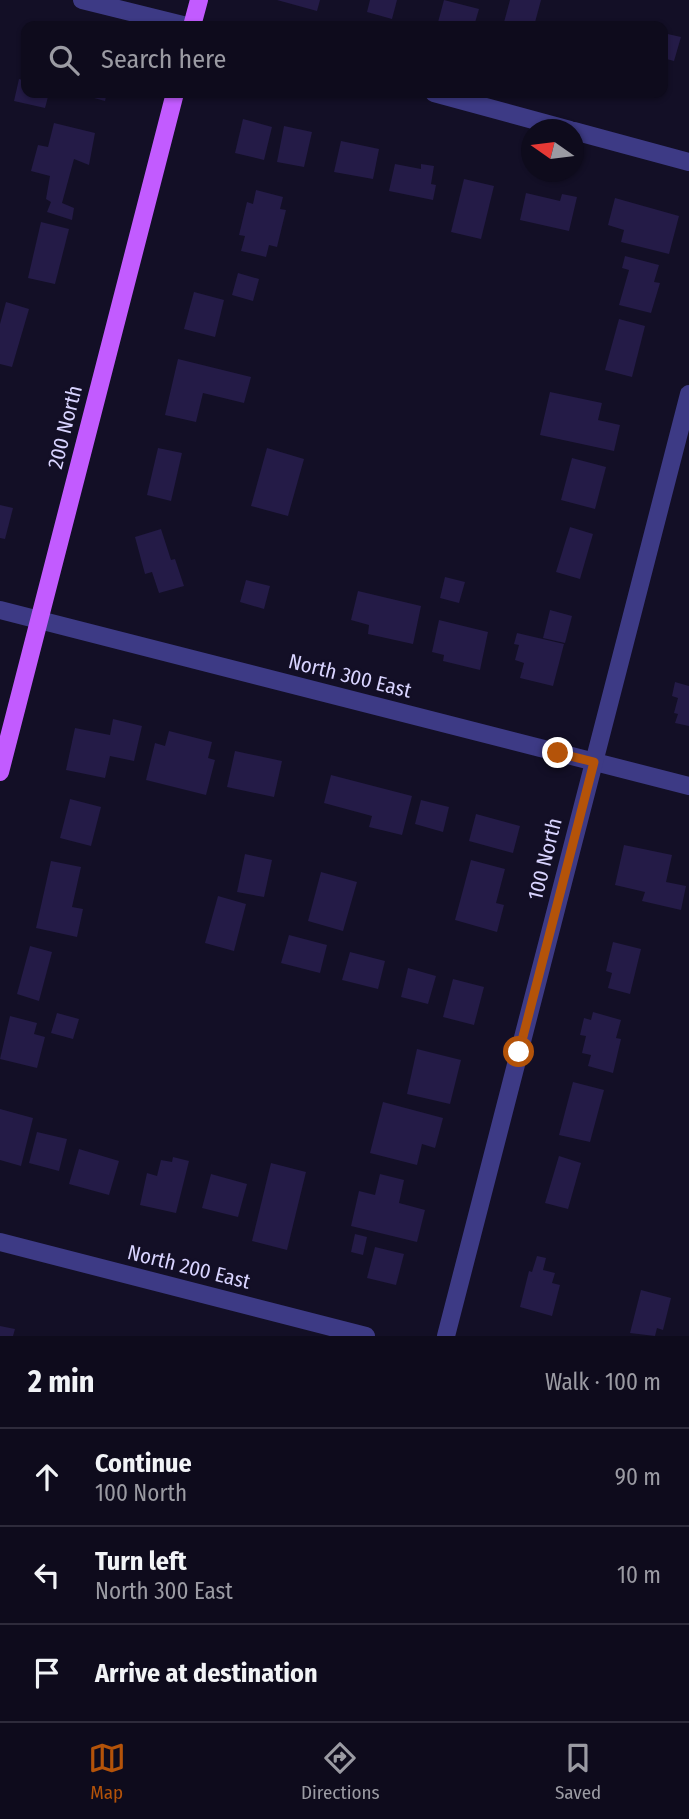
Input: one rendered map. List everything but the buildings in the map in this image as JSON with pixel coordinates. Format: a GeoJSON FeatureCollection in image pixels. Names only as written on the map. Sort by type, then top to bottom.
{"type":"FeatureCollection","features":[{"type":"Feature","properties":{"kind":"main road"},"geometry":{"type":"LineString","coordinates":[[191,21],[199,0]]}},
{"type":"Feature","properties":{"kind":"main road","name":"200 North"},"geometry":{"type":"LineString","coordinates":[[0,772],[174,98]]}},
{"type":"Feature","properties":{"kind":"street"},"geometry":{"type":"LineString","coordinates":[[82,0],[168,21]]}},
{"type":"Feature","properties":{"kind":"street"},"geometry":{"type":"LineString","coordinates":[[453,98],[531,119]]}},
{"type":"Feature","properties":{"kind":"street"},"geometry":{"type":"LineString","coordinates":[[584,133],[689,162]]}},
{"type":"Feature","properties":{"kind":"street","name":"100 North"},"geometry":{"type":"LineString","coordinates":[[446,1336],[689,394]]}},
{"type":"Feature","properties":{"kind":"street","name":"North 300 East"},"geometry":{"type":"LineString","coordinates":[[0,610],[689,786]]}},
{"type":"Feature","properties":{"kind":"street","name":"North 200 East"},"geometry":{"type":"LineString","coordinates":[[0,1242],[366,1336]]}},
{"type":"Feature","properties":{"kind":"route"},"geometry":{"type":"LineString","coordinates":[[519,1052],[594,762],[558,753]]}}]}
